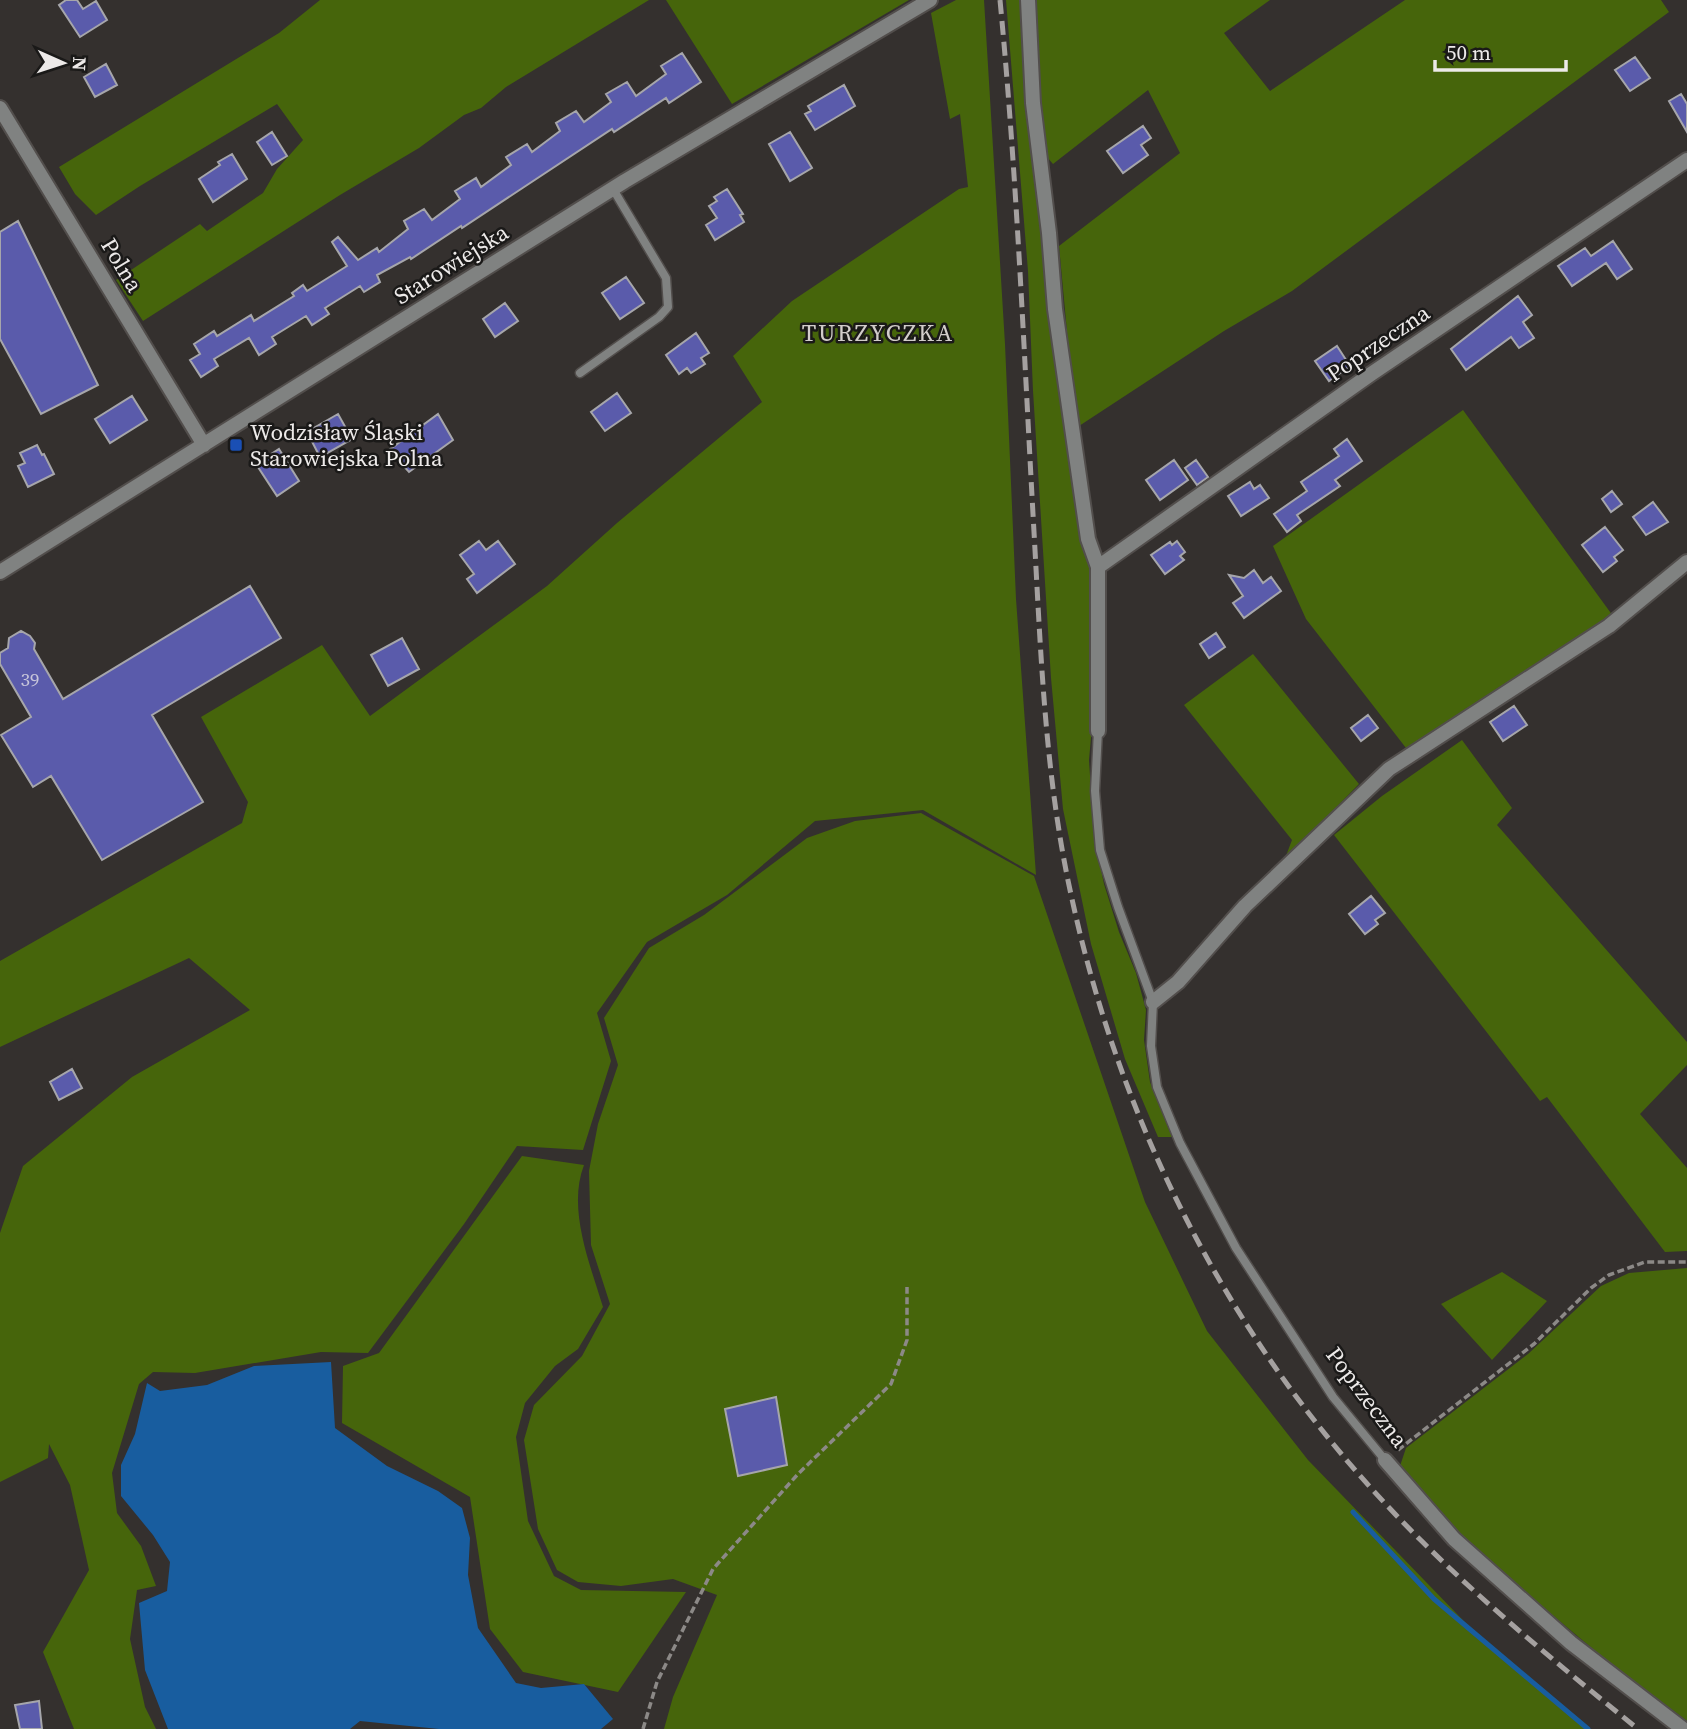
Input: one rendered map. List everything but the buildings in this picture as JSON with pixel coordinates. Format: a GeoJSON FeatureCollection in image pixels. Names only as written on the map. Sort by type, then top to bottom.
{"type":"FeatureCollection","features":[{"type":"Feature","properties":{"kind":"street","name":"Starowiejska"},"geometry":{"type":"LineString","coordinates":[[0,572],[613,188],[930,0]]}},
{"type":"Feature","properties":{"kind":"street","name":"Poprzeczna"},"geometry":{"type":"LineString","coordinates":[[1028,0],[1033,103],[1049,233],[1055,309],[1088,539],[1098,567],[1098,731]]}},
{"type":"Feature","properties":{"kind":"street","name":"Polna"},"geometry":{"type":"LineString","coordinates":[[0,108],[204,445]]}},
{"type":"Feature","properties":{"kind":"street","name":"Poprzeczna"},"geometry":{"type":"LineString","coordinates":[[1098,567],[1371,374],[1687,160]]}},
{"type":"Feature","properties":{"kind":"street"},"geometry":{"type":"LineString","coordinates":[[1153,1002],[1178,982],[1245,906],[1389,769],[1609,626],[1687,562]]}},
{"type":"Feature","properties":{"kind":"street","name":"Poprzeczna"},"geometry":{"type":"LineString","coordinates":[[1385,1460],[1464,1548],[1570,1643],[1683,1729]]}},
{"type":"Feature","properties":{"kind":"lane"},"geometry":{"type":"LineString","coordinates":[[580,373],[659,317],[668,307],[666,278],[613,188]]}},
{"type":"Feature","properties":{"kind":"lane","name":"Poprzeczna"},"geometry":{"type":"LineString","coordinates":[[1098,731],[1095,791],[1100,850],[1153,1002],[1151,1046],[1157,1087],[1180,1143],[1236,1248],[1333,1397],[1385,1460]]}},
{"type":"Feature","properties":{"kind":"path"},"geometry":{"type":"LineString","coordinates":[[1385,1460],[1534,1344],[1591,1288],[1609,1275],[1645,1262],[1687,1262]]}},
{"type":"Feature","properties":{"kind":"path"},"geometry":{"type":"LineString","coordinates":[[643,1729],[657,1682],[713,1569],[798,1474],[891,1384],[907,1340],[907,1287]]}},
{"type":"Feature","properties":{"kind":"green space"},"geometry":{"type":"Polygon","coordinates":[[[320,0],[649,0],[506,87],[481,108],[464,115],[419,148],[340,195],[143,321],[116,280],[200,224],[207,231],[263,193],[277,169],[303,140],[277,104],[96,215],[75,194],[59,167],[279,33],[320,0]]]}},
{"type":"Feature","properties":{"kind":"green space"},"geometry":{"type":"Polygon","coordinates":[[[666,0],[909,0],[732,104],[666,0]]]}},
{"type":"Feature","properties":{"kind":"green space"},"geometry":{"type":"Polygon","coordinates":[[[956,0],[984,0],[1005,344],[1016,599],[1036,875],[923,810],[815,821],[727,895],[647,942],[597,1013],[611,1061],[583,1150],[517,1146],[464,1224],[368,1353],[321,1352],[195,1373],[153,1372],[139,1384],[112,1473],[117,1513],[141,1546],[156,1586],[137,1590],[130,1639],[145,1707],[156,1729],[74,1729],[43,1652],[89,1570],[70,1485],[49,1444],[48,1458],[0,1482],[0,1233],[23,1166],[132,1077],[250,1010],[189,958],[0,1047],[0,961],[242,823],[248,802],[201,717],[322,645],[370,716],[547,586],[617,523],[762,402],[733,356],[792,301],[959,189],[968,187],[960,114],[950,119],[931,13],[956,0]]]}},
{"type":"Feature","properties":{"kind":"green space"},"geometry":{"type":"Polygon","coordinates":[[[1006,0],[1021,0],[1020,17],[1029,122],[1061,399],[1079,530],[1091,566],[1094,704],[1089,760],[1094,836],[1104,884],[1119,932],[1136,973],[1146,1010],[1144,1040],[1150,1082],[1172,1137],[1158,1137],[1125,1059],[1091,944],[1063,809],[1051,678],[1028,271],[1006,0]]]}},
{"type":"Feature","properties":{"kind":"green space"},"geometry":{"type":"Polygon","coordinates":[[[1036,0],[1270,0],[1224,33],[1270,91],[1405,0],[1661,0],[1669,12],[1292,291],[1224,331],[1076,428],[1059,246],[1180,153],[1148,90],[1053,164],[1046,156],[1035,44],[1036,0]]]}},
{"type":"Feature","properties":{"kind":"green space"},"geometry":{"type":"Polygon","coordinates":[[[1463,410],[1613,616],[1406,748],[1306,619],[1273,546],[1463,410]]]}},
{"type":"Feature","properties":{"kind":"green space"},"geometry":{"type":"Polygon","coordinates":[[[1253,654],[1359,784],[1284,861],[1292,840],[1184,705],[1253,654]]]}},
{"type":"Feature","properties":{"kind":"green space"},"geometry":{"type":"Polygon","coordinates":[[[1462,740],[1512,808],[1497,825],[1687,1042],[1687,1065],[1640,1114],[1687,1168],[1687,1251],[1665,1252],[1547,1097],[1540,1101],[1334,835],[1382,796],[1462,740]]]}},
{"type":"Feature","properties":{"kind":"green space"},"geometry":{"type":"Polygon","coordinates":[[[921,813],[1034,876],[1145,1202],[1207,1331],[1308,1460],[1485,1643],[1590,1729],[664,1729],[673,1697],[717,1595],[673,1579],[621,1586],[578,1582],[557,1570],[538,1529],[524,1440],[534,1405],[582,1356],[610,1304],[591,1245],[589,1171],[598,1124],[618,1065],[604,1018],[649,948],[704,915],[807,838],[855,821],[921,813]]]}},
{"type":"Feature","properties":{"kind":"green space"},"geometry":{"type":"Polygon","coordinates":[[[522,1156],[584,1165],[579,1182],[579,1218],[603,1307],[578,1349],[555,1366],[525,1403],[516,1437],[528,1521],[554,1576],[581,1590],[686,1592],[618,1692],[523,1672],[490,1629],[470,1497],[342,1423],[343,1366],[379,1353],[522,1156]]]}},
{"type":"Feature","properties":{"kind":"green space"},"geometry":{"type":"Polygon","coordinates":[[[1687,1268],[1687,1721],[1606,1660],[1477,1552],[1399,1469],[1406,1448],[1528,1354],[1601,1286],[1629,1273],[1687,1268]]]}},
{"type":"Feature","properties":{"kind":"green space"},"geometry":{"type":"Polygon","coordinates":[[[1502,1272],[1547,1301],[1492,1360],[1441,1304],[1502,1272]]]}},
{"type":"Feature","properties":{"kind":"water"},"geometry":{"type":"Polygon","coordinates":[[[331,1362],[335,1428],[387,1466],[438,1491],[462,1508],[470,1538],[468,1575],[478,1628],[516,1683],[541,1688],[584,1684],[613,1719],[601,1729],[439,1729],[360,1721],[350,1729],[168,1729],[145,1670],[139,1603],[167,1591],[170,1562],[153,1535],[121,1496],[121,1465],[135,1434],[147,1383],[160,1391],[207,1385],[254,1366],[331,1362]]]}},
{"type":"Feature","properties":{"kind":"waterway"},"geometry":{"type":"LineString","coordinates":[[1353,1512],[1434,1599],[1588,1729]]}},
{"type":"Feature","properties":{"kind":"railway"},"geometry":{"type":"LineString","coordinates":[[1000,0],[1016,199],[1039,624],[1050,763],[1072,899],[1090,973],[1113,1046],[1170,1187],[1205,1255],[1244,1321],[1287,1384],[1334,1445],[1403,1523],[1517,1629],[1638,1729]]}},
{"type":"Feature","properties":{"kind":"place","name":"Wodzisław Śląski Starowiejska Polna"},"geometry":{"type":"Point","coordinates":[236,445]}},
{"type":"Feature","properties":{"kind":"district","name":"TURZYCZKA"},"geometry":{"type":"Point","coordinates":[878,332]}}]}
